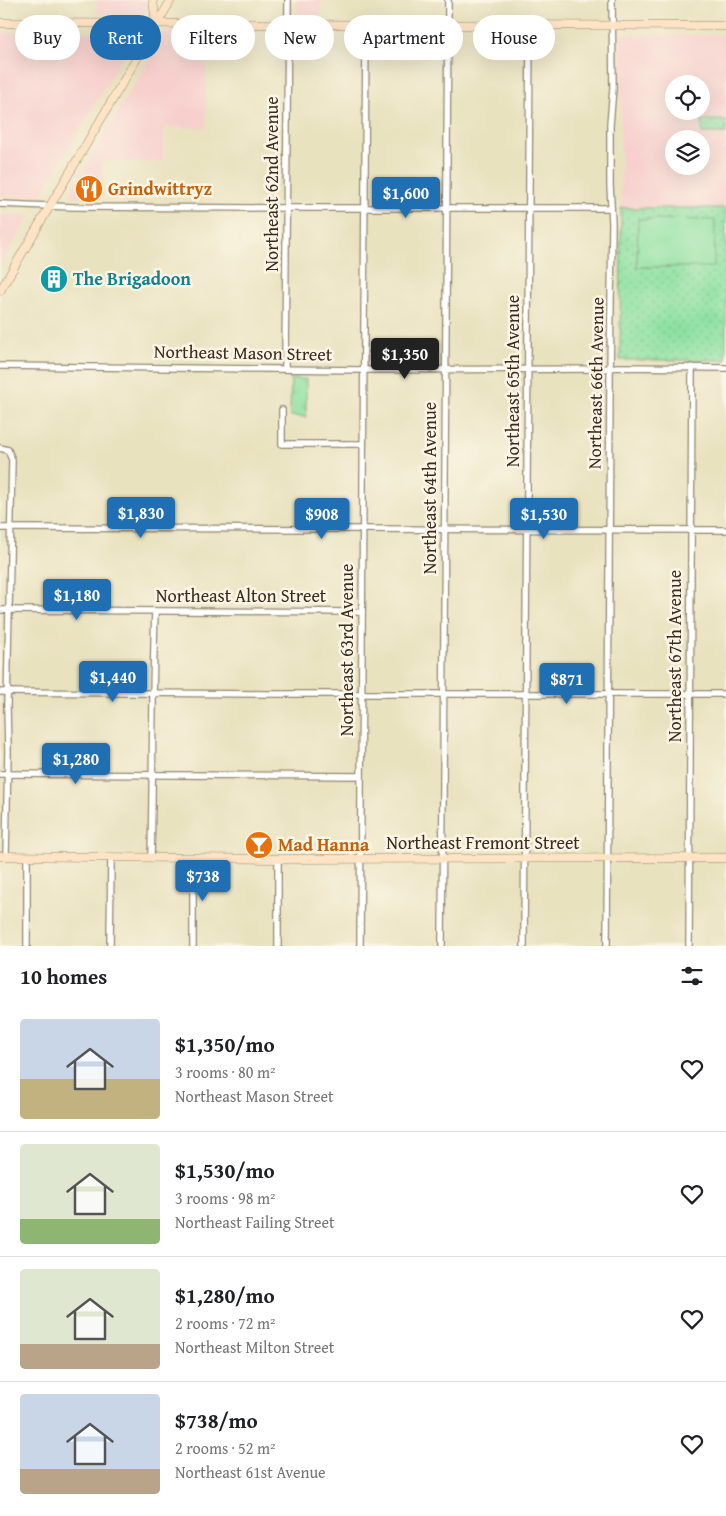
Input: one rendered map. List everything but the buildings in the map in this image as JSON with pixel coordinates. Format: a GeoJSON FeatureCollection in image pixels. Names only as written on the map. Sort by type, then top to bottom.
{"type":"FeatureCollection","features":[{"type":"Feature","properties":{"kind":"main road"},"geometry":{"type":"LineString","coordinates":[[153,0],[155,15]]}},
{"type":"Feature","properties":{"kind":"main road"},"geometry":{"type":"LineString","coordinates":[[161,16],[171,0]]}},
{"type":"Feature","properties":{"kind":"main road"},"geometry":{"type":"LineString","coordinates":[[0,23],[90,24]]}},
{"type":"Feature","properties":{"kind":"main road"},"geometry":{"type":"LineString","coordinates":[[161,24],[265,25]]}},
{"type":"Feature","properties":{"kind":"main road"},"geometry":{"type":"LineString","coordinates":[[555,25],[726,26]]}},
{"type":"Feature","properties":{"kind":"main road"},"geometry":{"type":"LineString","coordinates":[[0,291],[136,60]]}},
{"type":"Feature","properties":{"kind":"main road","name":"Northeast Fremont Street"},"geometry":{"type":"LineString","coordinates":[[3,856],[152,858],[726,858]]}},
{"type":"Feature","properties":{"kind":"street","name":"Northeast 62nd Avenue"},"geometry":{"type":"LineString","coordinates":[[287,15],[288,0]]}},
{"type":"Feature","properties":{"kind":"street","name":"Northeast 64th Avenue"},"geometry":{"type":"LineString","coordinates":[[448,0],[448,15]]}},
{"type":"Feature","properties":{"kind":"street","name":"Northeast 66th Avenue"},"geometry":{"type":"LineString","coordinates":[[607,946],[612,0]]}},
{"type":"Feature","properties":{"kind":"street","name":"Northeast 62nd Avenue"},"geometry":{"type":"LineString","coordinates":[[285,368],[287,60]]}},
{"type":"Feature","properties":{"kind":"street","name":"Northeast 63rd Avenue"},"geometry":{"type":"LineString","coordinates":[[360,946],[366,60]]}},
{"type":"Feature","properties":{"kind":"street","name":"Northeast 64th Avenue"},"geometry":{"type":"LineString","coordinates":[[442,946],[448,60]]}},
{"type":"Feature","properties":{"kind":"street","name":"Northeast 65th Avenue"},"geometry":{"type":"LineString","coordinates":[[524,946],[530,60]]}},
{"type":"Feature","properties":{"kind":"street"},"geometry":{"type":"LineString","coordinates":[[0,204],[74,207],[611,208]]}},
{"type":"Feature","properties":{"kind":"street","name":"Northeast Mason Street"},"geometry":{"type":"LineString","coordinates":[[0,366],[364,370],[726,368]]}},
{"type":"Feature","properties":{"kind":"street","name":"Northeast 67th Avenue"},"geometry":{"type":"LineString","coordinates":[[689,946],[692,367]]}},
{"type":"Feature","properties":{"kind":"street"},"geometry":{"type":"LineString","coordinates":[[282,410],[282,444],[364,444]]}},
{"type":"Feature","properties":{"kind":"street"},"geometry":{"type":"LineString","coordinates":[[0,448],[8,450],[12,460],[8,692],[3,774],[3,856]]}},
{"type":"Feature","properties":{"kind":"street"},"geometry":{"type":"LineString","coordinates":[[0,528],[726,530]]}},
{"type":"Feature","properties":{"kind":"street","name":"Northeast Alton Street"},"geometry":{"type":"LineString","coordinates":[[0,610],[362,612]]}},
{"type":"Feature","properties":{"kind":"street"},"geometry":{"type":"LineString","coordinates":[[152,858],[155,611]]}},
{"type":"Feature","properties":{"kind":"street"},"geometry":{"type":"LineString","coordinates":[[0,692],[726,694]]}},
{"type":"Feature","properties":{"kind":"street"},"geometry":{"type":"LineString","coordinates":[[3,774],[361,776]]}},
{"type":"Feature","properties":{"kind":"street"},"geometry":{"type":"LineString","coordinates":[[27,857],[27,946]]}},
{"type":"Feature","properties":{"kind":"street"},"geometry":{"type":"LineString","coordinates":[[110,946],[111,857]]}},
{"type":"Feature","properties":{"kind":"street"},"geometry":{"type":"LineString","coordinates":[[193,858],[193,946]]}},
{"type":"Feature","properties":{"kind":"street"},"geometry":{"type":"LineString","coordinates":[[278,858],[278,946]]}},
{"type":"Feature","properties":{"kind":"shaded area"},"geometry":{"type":"Polygon","coordinates":[[[97,0],[146,0],[146,6],[144,11],[139,14],[97,13],[97,0]]]}},
{"type":"Feature","properties":{"kind":"shaded area"},"geometry":{"type":"Polygon","coordinates":[[[297,0],[321,0],[321,15],[297,15],[297,0]]]}},
{"type":"Feature","properties":{"kind":"shaded area"},"geometry":{"type":"Polygon","coordinates":[[[171,30],[171,60],[206,60],[206,128],[164,127],[163,162],[102,161],[102,197],[73,197],[71,195],[73,188],[148,60],[161,60],[161,33],[171,30]]]}},
{"type":"Feature","properties":{"kind":"shaded area"},"geometry":{"type":"Polygon","coordinates":[[[0,32],[15,32],[15,60],[80,60],[80,33],[90,33],[90,60],[121,60],[40,196],[0,196],[0,32]]]}},
{"type":"Feature","properties":{"kind":"shaded area"},"geometry":{"type":"Polygon","coordinates":[[[621,35],[726,35],[726,208],[621,208],[621,35]]]}},
{"type":"Feature","properties":{"kind":"shaded area"},"geometry":{"type":"Polygon","coordinates":[[[0,215],[25,215],[28,218],[0,266],[0,215]]]}},
{"type":"Feature","properties":{"kind":"green space"},"geometry":{"type":"Polygon","coordinates":[[[702,120],[726,120],[726,133],[710,133],[710,130],[702,130],[702,120]]]}},
{"type":"Feature","properties":{"kind":"green space"},"geometry":{"type":"Polygon","coordinates":[[[621,208],[726,208],[726,360],[620,360],[621,208]]]}},
{"type":"Feature","properties":{"kind":"green space"},"geometry":{"type":"Polygon","coordinates":[[[638,219],[715,220],[714,267],[637,267],[638,219]]]}},
{"type":"Feature","properties":{"kind":"green space"},"geometry":{"type":"Polygon","coordinates":[[[291,379],[306,379],[306,417],[290,416],[291,379]]]}},
{"type":"Feature","properties":{"kind":"place","name":"Grindwittryz"},"geometry":{"type":"Point","coordinates":[89,189]}},
{"type":"Feature","properties":{"kind":"place","name":"The Brigadoon"},"geometry":{"type":"Point","coordinates":[54,279]}},
{"type":"Feature","properties":{"kind":"place","name":"Mad Hanna"},"geometry":{"type":"Point","coordinates":[259,845]}}]}
